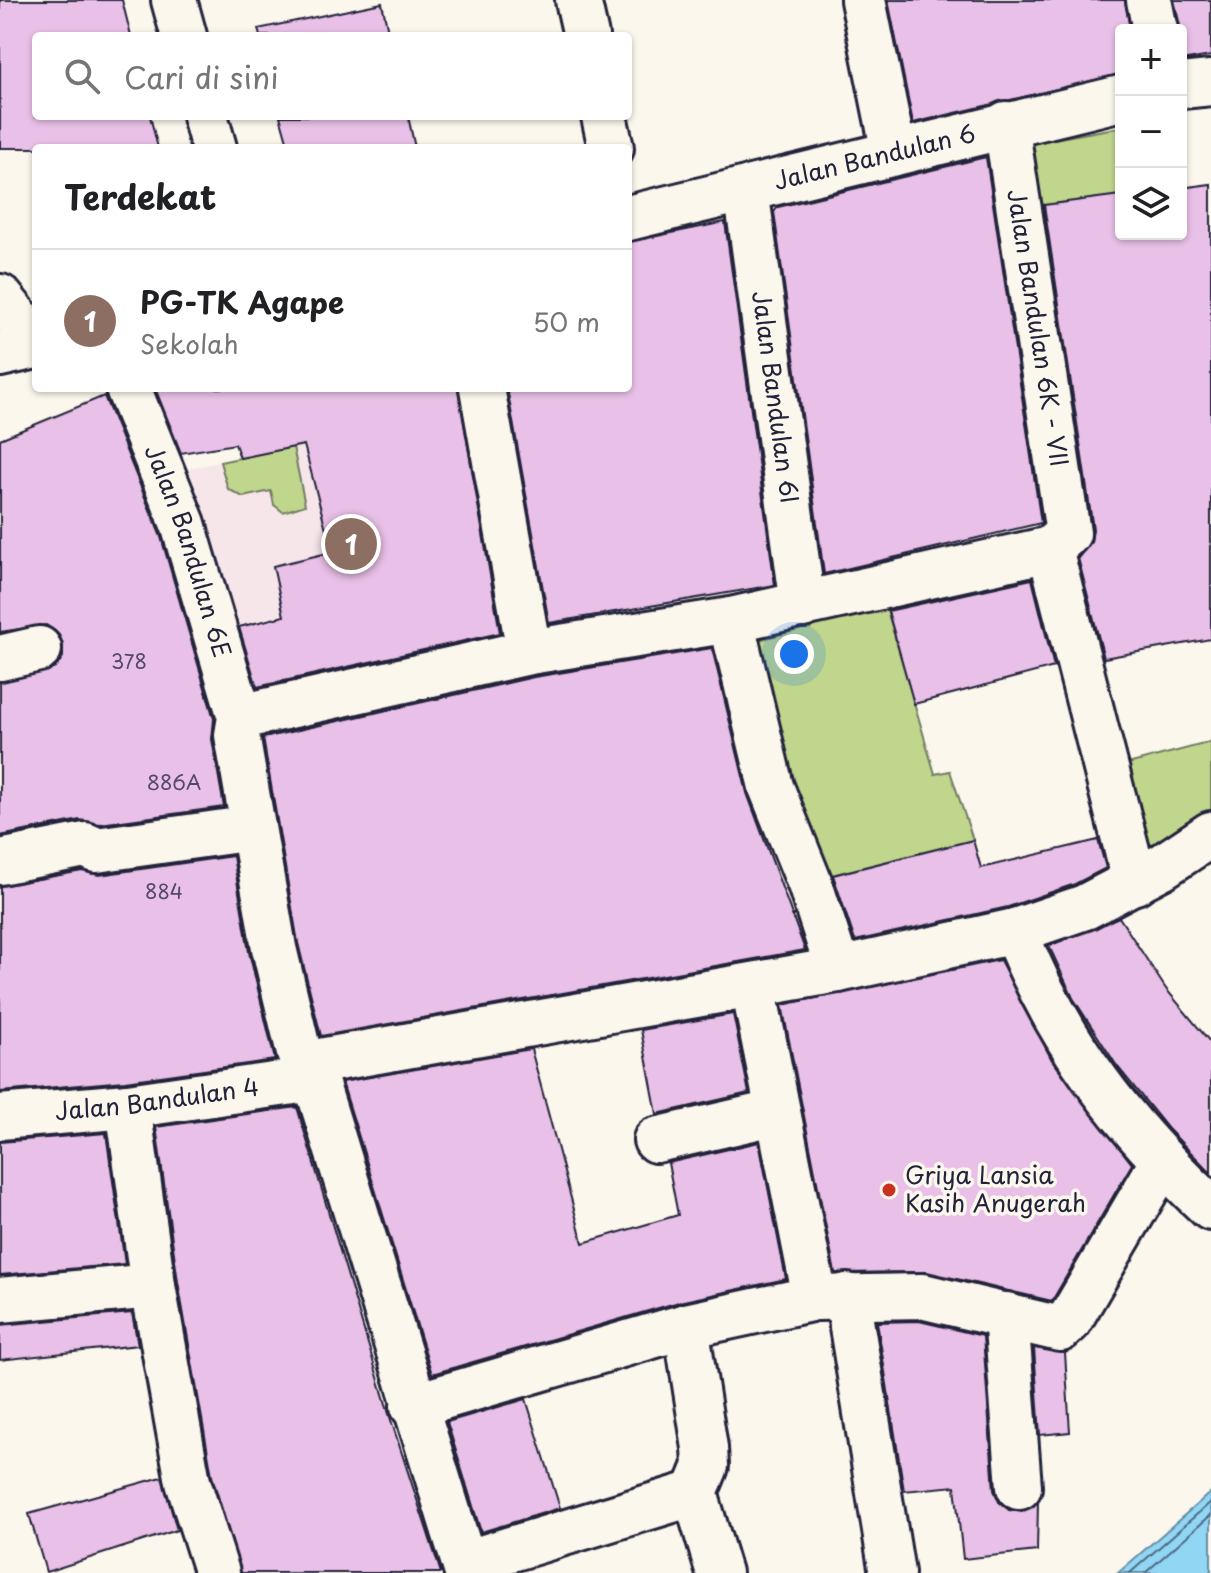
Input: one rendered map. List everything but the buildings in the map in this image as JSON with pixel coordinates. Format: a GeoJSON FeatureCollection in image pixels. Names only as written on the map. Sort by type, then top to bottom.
{"type":"FeatureCollection","features":[{"type":"Feature","properties":{"kind":"street"},"geometry":{"type":"LineString","coordinates":[[174,0],[183,32]]}},
{"type":"Feature","properties":{"kind":"street"},"geometry":{"type":"LineString","coordinates":[[578,0],[585,32]]}},
{"type":"Feature","properties":{"kind":"street"},"geometry":{"type":"LineString","coordinates":[[863,0],[894,153]]}},
{"type":"Feature","properties":{"kind":"street"},"geometry":{"type":"LineString","coordinates":[[1149,0],[1154,24]]}},
{"type":"Feature","properties":{"kind":"street"},"geometry":{"type":"LineString","coordinates":[[1187,85],[1211,83]]}},
{"type":"Feature","properties":{"kind":"street","name":"Jalan Bandulan 6"},"geometry":{"type":"LineString","coordinates":[[632,217],[1115,99]]}},
{"type":"Feature","properties":{"kind":"street"},"geometry":{"type":"LineString","coordinates":[[206,120],[213,144]]}},
{"type":"Feature","properties":{"kind":"street"},"geometry":{"type":"LineString","coordinates":[[605,120],[610,144]]}},
{"type":"Feature","properties":{"kind":"street","name":"Jalan Bandulan 6K - VII"},"geometry":{"type":"LineString","coordinates":[[1006,124],[1059,541],[1135,882]]}},
{"type":"Feature","properties":{"kind":"street","name":"Jalan Bandulan 6I"},"geometry":{"type":"LineString","coordinates":[[746,189],[803,605]]}},
{"type":"Feature","properties":{"kind":"street"},"geometry":{"type":"LineString","coordinates":[[0,297],[32,338]]}},
{"type":"Feature","properties":{"kind":"street"},"geometry":{"type":"LineString","coordinates":[[0,354],[32,344]]}},
{"type":"Feature","properties":{"kind":"street","name":"Jalan Bandulan 6E"},"geometry":{"type":"LineString","coordinates":[[130,392],[183,524],[240,717],[237,735],[274,948],[309,1072],[466,1568]]}},
{"type":"Feature","properties":{"kind":"street"},"geometry":{"type":"LineString","coordinates":[[483,392],[529,652]]}},
{"type":"Feature","properties":{"kind":"street"},"geometry":{"type":"LineString","coordinates":[[240,717],[529,652],[731,620],[803,605],[1059,541]]}},
{"type":"Feature","properties":{"kind":"street"},"geometry":{"type":"LineString","coordinates":[[731,620],[771,787],[810,884],[838,970]]}},
{"type":"Feature","properties":{"kind":"street"},"geometry":{"type":"LineString","coordinates":[[0,862],[85,845],[96,850],[253,828]]}},
{"type":"Feature","properties":{"kind":"street","name":"Jalan Bandulan 4"},"geometry":{"type":"LineString","coordinates":[[0,1117],[128,1106],[838,970],[1015,931],[1085,907],[1135,882],[1211,834]]}},
{"type":"Feature","properties":{"kind":"street"},"geometry":{"type":"LineString","coordinates":[[1015,931],[1027,961],[1076,1051],[1117,1112],[1211,1208]]}},
{"type":"Feature","properties":{"kind":"street"},"geometry":{"type":"LineString","coordinates":[[753,986],[778,1112],[831,1297],[892,1573]]}},
{"type":"Feature","properties":{"kind":"street"},"geometry":{"type":"LineString","coordinates":[[128,1106],[153,1286],[188,1482],[217,1573]]}},
{"type":"Feature","properties":{"kind":"street"},"geometry":{"type":"LineString","coordinates":[[656,1140],[778,1112]]}},
{"type":"Feature","properties":{"kind":"street"},"geometry":{"type":"LineString","coordinates":[[413,1406],[686,1326],[831,1297],[922,1296],[1060,1329],[1069,1321],[1163,1161]]}},
{"type":"Feature","properties":{"kind":"street"},"geometry":{"type":"LineString","coordinates":[[0,1300],[153,1286]]}},
{"type":"Feature","properties":{"kind":"street"},"geometry":{"type":"LineString","coordinates":[[1006,1315],[1019,1487]]}},
{"type":"Feature","properties":{"kind":"street"},"geometry":{"type":"LineString","coordinates":[[686,1326],[706,1466],[695,1493],[719,1573]]}},
{"type":"Feature","properties":{"kind":"street"},"geometry":{"type":"LineString","coordinates":[[466,1568],[695,1493]]}},
{"type":"Feature","properties":{"kind":"shaded area"},"geometry":{"type":"Polygon","coordinates":[[[467,413],[508,644],[263,696],[189,468],[467,413]]]}},
{"type":"Feature","properties":{"kind":"green space"},"geometry":{"type":"Polygon","coordinates":[[[1115,128],[1115,236],[1109,239],[1103,198],[1041,205],[1032,143],[1115,128]]]}},
{"type":"Feature","properties":{"kind":"green space"},"geometry":{"type":"Polygon","coordinates":[[[293,447],[305,505],[283,512],[274,505],[271,491],[243,497],[228,489],[220,462],[293,447]]]}},
{"type":"Feature","properties":{"kind":"green space"},"geometry":{"type":"Polygon","coordinates":[[[886,607],[935,774],[950,771],[973,840],[827,876],[794,810],[751,642],[886,607]]]}},
{"type":"Feature","properties":{"kind":"green space"},"geometry":{"type":"Polygon","coordinates":[[[1211,742],[1211,818],[1144,862],[1120,766],[1211,742]]]}},
{"type":"Feature","properties":{"kind":"water"},"geometry":{"type":"Polygon","coordinates":[[[1211,1492],[1211,1573],[1118,1573],[1211,1492]]]}},
{"type":"Feature","properties":{"kind":"place","name":"PG-TK Agape"},"geometry":{"type":"Point","coordinates":[351,544]}},
{"type":"Feature","properties":{"kind":"place","name":"Griya Lansia Kasih Anugerah"},"geometry":{"type":"Point","coordinates":[889,1190]}}]}
